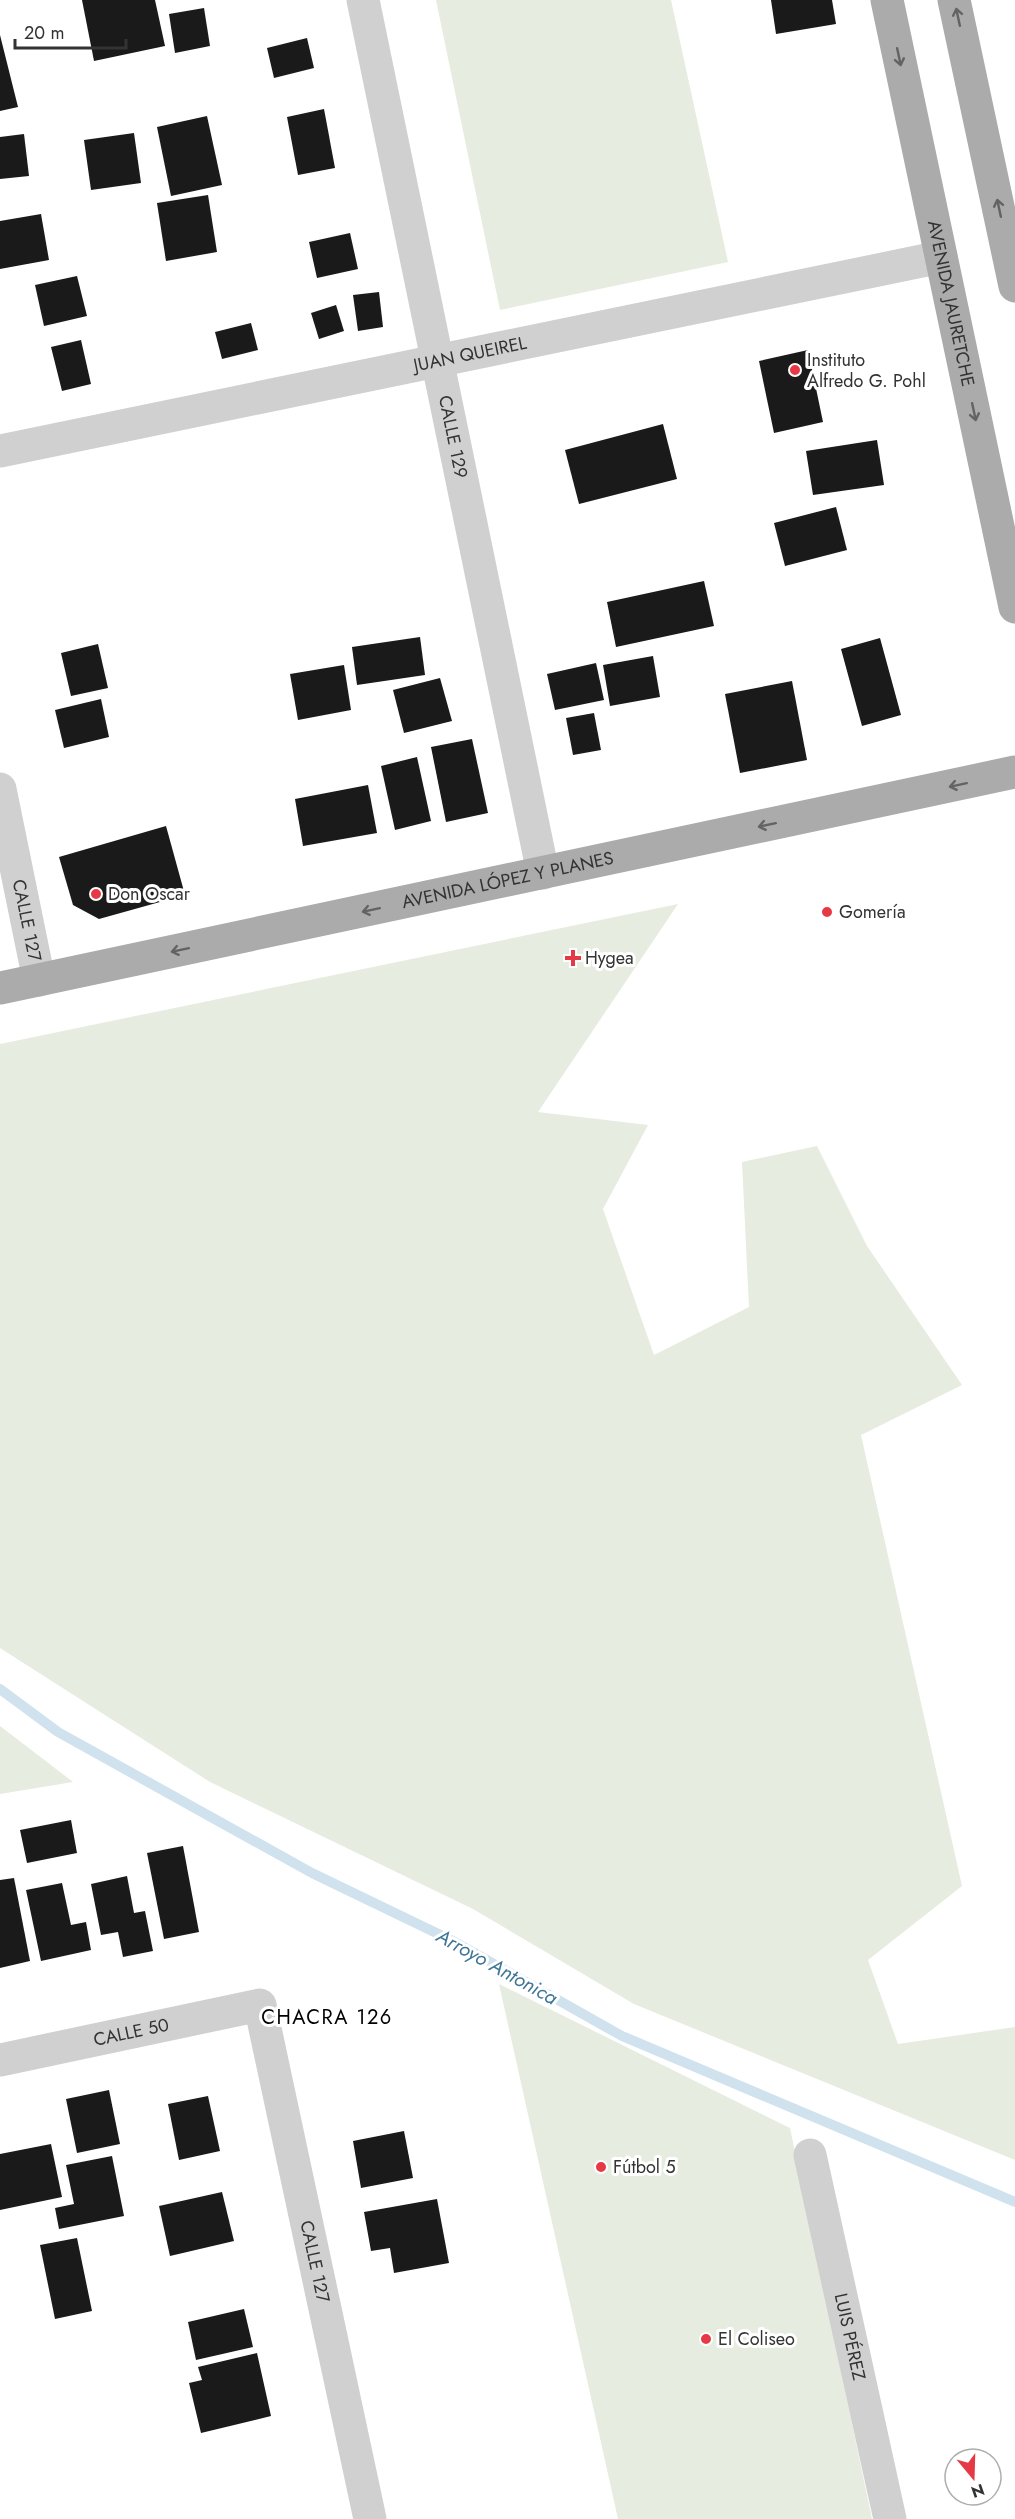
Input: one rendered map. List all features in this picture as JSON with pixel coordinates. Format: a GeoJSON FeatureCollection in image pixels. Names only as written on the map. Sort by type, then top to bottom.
{"type":"FeatureCollection","features":[{"type":"Feature","properties":{"kind":"main road","name":"AVENIDA JAURETCHE"},"geometry":{"type":"LineString","coordinates":[[886,0],[1015,608]]}},
{"type":"Feature","properties":{"kind":"main road"},"geometry":{"type":"LineString","coordinates":[[954,0],[1010,240],[1015,286]]}},
{"type":"Feature","properties":{"kind":"main road","name":"AVENIDA LÓPEZ Y PLANES"},"geometry":{"type":"LineString","coordinates":[[0,988],[1015,772]]}},
{"type":"Feature","properties":{"kind":"street","name":"CALLE 129"},"geometry":{"type":"LineString","coordinates":[[363,0],[543,873]]}},
{"type":"Feature","properties":{"kind":"street","name":"JUAN QUEIREL"},"geometry":{"type":"LineString","coordinates":[[0,451],[941,257]]}},
{"type":"Feature","properties":{"kind":"street","name":"CALLE 127"},"geometry":{"type":"LineString","coordinates":[[0,789],[39,980]]}},
{"type":"Feature","properties":{"kind":"street","name":"CALLE 127"},"geometry":{"type":"LineString","coordinates":[[260,2005],[370,2519]]}},
{"type":"Feature","properties":{"kind":"street","name":"CALLE 50"},"geometry":{"type":"LineString","coordinates":[[0,2060],[260,2005]]}},
{"type":"Feature","properties":{"kind":"street","name":"LUIS PÉREZ"},"geometry":{"type":"LineString","coordinates":[[810,2155],[890,2519]]}},
{"type":"Feature","properties":{"kind":"shaded area"},"geometry":{"type":"Polygon","coordinates":[[[436,0],[671,0],[728,262],[500,310],[436,0]]]}},
{"type":"Feature","properties":{"kind":"shaded area"},"geometry":{"type":"Polygon","coordinates":[[[678,904],[538,1112],[648,1125],[603,1209],[654,1355],[749,1307],[742,1162],[817,1146],[867,1246],[962,1385],[861,1435],[962,1886],[868,1960],[898,2044],[1015,2027],[1015,2160],[634,2004],[473,1909],[210,1782],[0,1648],[0,1044],[678,904]]]}},
{"type":"Feature","properties":{"kind":"shaded area"},"geometry":{"type":"Polygon","coordinates":[[[0,1726],[73,1782],[0,1794],[0,1726]]]}},
{"type":"Feature","properties":{"kind":"shaded area","name":"El Coliseo"},"geometry":{"type":"Polygon","coordinates":[[[499,1984],[790,2128],[872,2519],[618,2519],[499,1984]]]}},
{"type":"Feature","properties":{"kind":"building"},"geometry":{"type":"Polygon","coordinates":[[[82,0],[155,0],[165,46],[94,61],[82,0]]]}},
{"type":"Feature","properties":{"kind":"building"},"geometry":{"type":"Polygon","coordinates":[[[771,0],[832,0],[836,24],[776,34],[771,0]]]}},
{"type":"Feature","properties":{"kind":"building"},"geometry":{"type":"Polygon","coordinates":[[[204,8],[210,46],[175,53],[169,14],[204,8]]]}},
{"type":"Feature","properties":{"kind":"building"},"geometry":{"type":"Polygon","coordinates":[[[0,35],[18,107],[0,111],[0,35]]]}},
{"type":"Feature","properties":{"kind":"building"},"geometry":{"type":"Polygon","coordinates":[[[307,38],[314,68],[274,78],[267,48],[307,38]]]}},
{"type":"Feature","properties":{"kind":"building"},"geometry":{"type":"Polygon","coordinates":[[[324,109],[335,168],[298,175],[287,117],[324,109]]]}},
{"type":"Feature","properties":{"kind":"building"},"geometry":{"type":"Polygon","coordinates":[[[207,116],[222,185],[171,196],[157,127],[207,116]]]}},
{"type":"Feature","properties":{"kind":"building"},"geometry":{"type":"Polygon","coordinates":[[[134,133],[141,183],[91,190],[84,140],[134,133]]]}},
{"type":"Feature","properties":{"kind":"building"},"geometry":{"type":"Polygon","coordinates":[[[24,134],[29,176],[0,179],[0,137],[24,134]]]}},
{"type":"Feature","properties":{"kind":"building"},"geometry":{"type":"Polygon","coordinates":[[[208,195],[217,252],[166,261],[157,203],[208,195]]]}},
{"type":"Feature","properties":{"kind":"building"},"geometry":{"type":"Polygon","coordinates":[[[41,214],[49,260],[0,269],[0,221],[41,214]]]}},
{"type":"Feature","properties":{"kind":"building"},"geometry":{"type":"Polygon","coordinates":[[[350,233],[358,269],[317,278],[309,242],[350,233]]]}},
{"type":"Feature","properties":{"kind":"building"},"geometry":{"type":"Polygon","coordinates":[[[77,276],[87,316],[44,326],[35,285],[77,276]]]}},
{"type":"Feature","properties":{"kind":"building"},"geometry":{"type":"Polygon","coordinates":[[[379,292],[383,327],[358,331],[353,295],[379,292]]]}},
{"type":"Feature","properties":{"kind":"building"},"geometry":{"type":"Polygon","coordinates":[[[336,305],[344,331],[319,339],[311,313],[336,305]]]}},
{"type":"Feature","properties":{"kind":"building"},"geometry":{"type":"Polygon","coordinates":[[[251,323],[258,350],[222,359],[215,332],[251,323]]]}},
{"type":"Feature","properties":{"kind":"building"},"geometry":{"type":"Polygon","coordinates":[[[81,340],[91,384],[62,391],[51,347],[81,340]]]}},
{"type":"Feature","properties":{"kind":"building"},"geometry":{"type":"Polygon","coordinates":[[[808,350],[823,422],[774,433],[759,361],[808,350]]]}},
{"type":"Feature","properties":{"kind":"building"},"geometry":{"type":"Polygon","coordinates":[[[663,424],[677,479],[579,504],[565,450],[663,424]]]}},
{"type":"Feature","properties":{"kind":"building"},"geometry":{"type":"Polygon","coordinates":[[[877,440],[884,485],[813,495],[806,451],[877,440]]]}},
{"type":"Feature","properties":{"kind":"building"},"geometry":{"type":"Polygon","coordinates":[[[836,507],[847,550],[785,566],[774,523],[836,507]]]}},
{"type":"Feature","properties":{"kind":"building"},"geometry":{"type":"Polygon","coordinates":[[[704,581],[714,626],[616,647],[607,602],[704,581]]]}},
{"type":"Feature","properties":{"kind":"building"},"geometry":{"type":"Polygon","coordinates":[[[420,637],[425,675],[357,685],[352,647],[420,637]]]}},
{"type":"Feature","properties":{"kind":"building"},"geometry":{"type":"Polygon","coordinates":[[[880,638],[901,715],[862,726],[841,649],[880,638]]]}},
{"type":"Feature","properties":{"kind":"building"},"geometry":{"type":"Polygon","coordinates":[[[98,644],[108,688],[71,696],[61,653],[98,644]]]}},
{"type":"Feature","properties":{"kind":"building"},"geometry":{"type":"Polygon","coordinates":[[[653,656],[660,697],[610,706],[603,665],[653,656]]]}},
{"type":"Feature","properties":{"kind":"building"},"geometry":{"type":"Polygon","coordinates":[[[596,663],[604,700],[555,710],[547,674],[596,663]]]}},
{"type":"Feature","properties":{"kind":"building"},"geometry":{"type":"Polygon","coordinates":[[[344,665],[351,710],[298,720],[290,674],[344,665]]]}},
{"type":"Feature","properties":{"kind":"building"},"geometry":{"type":"Polygon","coordinates":[[[440,678],[452,721],[404,733],[393,690],[440,678]]]}},
{"type":"Feature","properties":{"kind":"building"},"geometry":{"type":"Polygon","coordinates":[[[792,681],[807,760],[740,773],[725,694],[792,681]]]}},
{"type":"Feature","properties":{"kind":"building"},"geometry":{"type":"Polygon","coordinates":[[[101,699],[109,737],[64,748],[55,710],[101,699]]]}},
{"type":"Feature","properties":{"kind":"building"},"geometry":{"type":"Polygon","coordinates":[[[594,713],[601,750],[573,755],[566,718],[594,713]]]}},
{"type":"Feature","properties":{"kind":"building"},"geometry":{"type":"Polygon","coordinates":[[[472,739],[488,813],[446,822],[431,747],[472,739]]]}},
{"type":"Feature","properties":{"kind":"building"},"geometry":{"type":"Polygon","coordinates":[[[417,757],[431,821],[395,830],[381,766],[417,757]]]}},
{"type":"Feature","properties":{"kind":"building"},"geometry":{"type":"Polygon","coordinates":[[[368,785],[377,833],[303,846],[295,799],[368,785]]]}},
{"type":"Feature","properties":{"kind":"building"},"geometry":{"type":"Polygon","coordinates":[[[166,826],[185,895],[99,919],[73,905],[59,857],[166,826]]]}},
{"type":"Feature","properties":{"kind":"building"},"geometry":{"type":"Polygon","coordinates":[[[71,1820],[77,1853],[27,1863],[20,1830],[71,1820]]]}},
{"type":"Feature","properties":{"kind":"building"},"geometry":{"type":"Polygon","coordinates":[[[183,1846],[199,1932],[164,1939],[147,1853],[183,1846]]]}},
{"type":"Feature","properties":{"kind":"building"},"geometry":{"type":"Polygon","coordinates":[[[127,1876],[134,1913],[145,1911],[153,1951],[123,1957],[118,1932],[101,1935],[91,1884],[127,1876]]]}},
{"type":"Feature","properties":{"kind":"building"},"geometry":{"type":"Polygon","coordinates":[[[14,1878],[30,1961],[0,1968],[0,1880],[14,1878]]]}},
{"type":"Feature","properties":{"kind":"building"},"geometry":{"type":"Polygon","coordinates":[[[62,1883],[71,1925],[86,1922],[91,1950],[41,1961],[26,1890],[62,1883]]]}},
{"type":"Feature","properties":{"kind":"building"},"geometry":{"type":"Polygon","coordinates":[[[109,2090],[120,2144],[77,2153],[66,2099],[109,2090]]]}},
{"type":"Feature","properties":{"kind":"building"},"geometry":{"type":"Polygon","coordinates":[[[208,2096],[220,2151],[179,2160],[168,2104],[208,2096]]]}},
{"type":"Feature","properties":{"kind":"building"},"geometry":{"type":"Polygon","coordinates":[[[404,2131],[413,2178],[361,2188],[353,2141],[404,2131]]]}},
{"type":"Feature","properties":{"kind":"building"},"geometry":{"type":"Polygon","coordinates":[[[51,2144],[62,2197],[0,2210],[0,2154],[51,2144]]]}},
{"type":"Feature","properties":{"kind":"building"},"geometry":{"type":"Polygon","coordinates":[[[112,2156],[124,2216],[59,2229],[55,2208],[74,2204],[66,2165],[112,2156]]]}},
{"type":"Feature","properties":{"kind":"building"},"geometry":{"type":"Polygon","coordinates":[[[222,2192],[234,2241],[170,2256],[159,2206],[222,2192]]]}},
{"type":"Feature","properties":{"kind":"building"},"geometry":{"type":"Polygon","coordinates":[[[437,2199],[449,2263],[394,2273],[390,2248],[371,2251],[364,2212],[437,2199]]]}},
{"type":"Feature","properties":{"kind":"building"},"geometry":{"type":"Polygon","coordinates":[[[77,2238],[92,2311],[55,2319],[40,2245],[77,2238]]]}},
{"type":"Feature","properties":{"kind":"building"},"geometry":{"type":"Polygon","coordinates":[[[244,2309],[253,2347],[196,2360],[188,2322],[244,2309]]]}},
{"type":"Feature","properties":{"kind":"building"},"geometry":{"type":"Polygon","coordinates":[[[257,2353],[271,2416],[201,2433],[189,2383],[202,2380],[198,2367],[257,2353]]]}},
{"type":"Feature","properties":{"kind":"waterway","name":"Arroyo Antonica"},"geometry":{"type":"LineString","coordinates":[[0,1689],[58,1732],[312,1873],[455,1942],[622,2036],[1015,2202]]}},
{"type":"Feature","properties":{"kind":"place","name":"Instituto Alfredo G. Pohl"},"geometry":{"type":"Point","coordinates":[795,370]}},
{"type":"Feature","properties":{"kind":"place","name":"Don Oscar"},"geometry":{"type":"Point","coordinates":[96,894]}},
{"type":"Feature","properties":{"kind":"place","name":"Gomería"},"geometry":{"type":"Point","coordinates":[827,912]}},
{"type":"Feature","properties":{"kind":"place","name":"Hygea"},"geometry":{"type":"Point","coordinates":[573,958]}},
{"type":"Feature","properties":{"kind":"place","name":"Fútbol 5"},"geometry":{"type":"Point","coordinates":[601,2167]}},
{"type":"Feature","properties":{"kind":"place","name":"El Coliseo"},"geometry":{"type":"Point","coordinates":[706,2339]}},
{"type":"Feature","properties":{"kind":"district","name":"CHACRA 126"},"geometry":{"type":"Point","coordinates":[327,2017]}}]}
